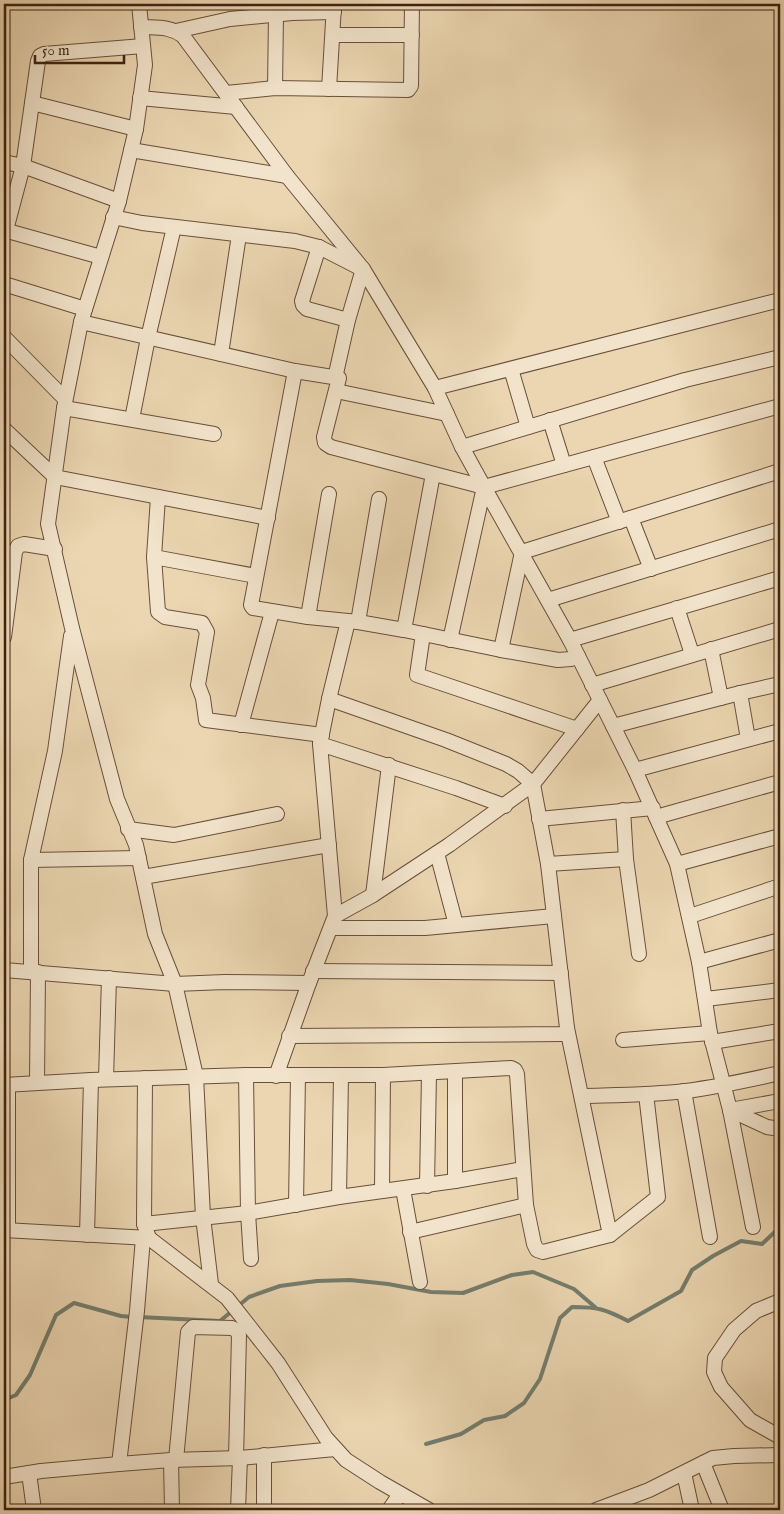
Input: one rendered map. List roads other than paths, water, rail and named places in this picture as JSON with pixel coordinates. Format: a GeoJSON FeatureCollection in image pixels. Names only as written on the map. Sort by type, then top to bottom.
{"type":"FeatureCollection","features":[{"type":"Feature","properties":{"kind":"street"},"geometry":{"type":"LineString","coordinates":[[139,4],[145,64],[136,129],[118,201],[83,316],[65,404],[48,524],[72,628],[117,798],[136,845],[155,934],[176,984],[196,1076],[203,1217],[211,1284]]}},
{"type":"Feature","properties":{"kind":"street"},"geometry":{"type":"LineString","coordinates":[[226,93],[274,88],[408,90],[410,88],[412,4]]}},
{"type":"Feature","properties":{"kind":"street"},"geometry":{"type":"LineString","coordinates":[[176,31],[230,19],[276,15],[292,9],[334,8],[329,89]]}},
{"type":"Feature","properties":{"kind":"street"},"geometry":{"type":"LineString","coordinates":[[274,88],[276,15]]}},
{"type":"Feature","properties":{"kind":"street"},"geometry":{"type":"LineString","coordinates":[[141,28],[169,28],[183,36],[287,176],[363,269],[435,388],[462,447],[570,640],[614,726],[677,864],[699,962],[711,1038],[725,1085],[753,1227]]}},
{"type":"Feature","properties":{"kind":"street"},"geometry":{"type":"LineString","coordinates":[[333,35],[412,35]]}},
{"type":"Feature","properties":{"kind":"street"},"geometry":{"type":"LineString","coordinates":[[101,257],[5,230],[23,166],[38,61],[40,56],[44,54],[143,46]]}},
{"type":"Feature","properties":{"kind":"street"},"geometry":{"type":"LineString","coordinates":[[140,98],[236,107]]}},
{"type":"Feature","properties":{"kind":"street"},"geometry":{"type":"LineString","coordinates":[[32,103],[136,129]]}},
{"type":"Feature","properties":{"kind":"street"},"geometry":{"type":"LineString","coordinates":[[131,150],[287,176]]}},
{"type":"Feature","properties":{"kind":"street"},"geometry":{"type":"LineString","coordinates":[[4,162],[23,166],[118,201]]}},
{"type":"Feature","properties":{"kind":"street"},"geometry":{"type":"LineString","coordinates":[[113,217],[142,223],[295,241],[319,247],[363,269]]}},
{"type":"Feature","properties":{"kind":"street"},"geometry":{"type":"LineString","coordinates":[[132,419],[148,338],[174,227]]}},
{"type":"Feature","properties":{"kind":"street"},"geometry":{"type":"LineString","coordinates":[[221,354],[238,235]]}},
{"type":"Feature","properties":{"kind":"street"},"geometry":{"type":"LineString","coordinates":[[319,247],[302,301],[303,305],[307,309],[348,320]]}},
{"type":"Feature","properties":{"kind":"street"},"geometry":{"type":"LineString","coordinates":[[363,269],[348,320],[324,437],[325,443],[331,447],[484,487],[780,406]]}},
{"type":"Feature","properties":{"kind":"street"},"geometry":{"type":"LineString","coordinates":[[4,284],[83,316],[148,338],[296,371],[336,384],[447,414]]}},
{"type":"Feature","properties":{"kind":"street"},"geometry":{"type":"LineString","coordinates":[[435,388],[780,300]]}},
{"type":"Feature","properties":{"kind":"street"},"geometry":{"type":"LineString","coordinates":[[4,337],[65,404],[214,434]]}},
{"type":"Feature","properties":{"kind":"street"},"geometry":{"type":"LineString","coordinates":[[462,447],[685,380],[780,357]]}},
{"type":"Feature","properties":{"kind":"street"},"geometry":{"type":"LineString","coordinates":[[511,370],[528,427]]}},
{"type":"Feature","properties":{"kind":"street"},"geometry":{"type":"LineString","coordinates":[[296,371],[250,605],[256,609],[272,612],[404,630],[558,660],[571,659],[578,656]]}},
{"type":"Feature","properties":{"kind":"street"},"geometry":{"type":"LineString","coordinates":[[550,420],[564,465]]}},
{"type":"Feature","properties":{"kind":"street"},"geometry":{"type":"LineString","coordinates":[[6,437],[55,477],[268,518]]}},
{"type":"Feature","properties":{"kind":"street"},"geometry":{"type":"LineString","coordinates":[[594,457],[651,569]]}},
{"type":"Feature","properties":{"kind":"street"},"geometry":{"type":"LineString","coordinates":[[522,552],[780,472]]}},
{"type":"Feature","properties":{"kind":"street"},"geometry":{"type":"LineString","coordinates":[[404,630],[433,474]]}},
{"type":"Feature","properties":{"kind":"street"},"geometry":{"type":"LineString","coordinates":[[450,640],[484,487]]}},
{"type":"Feature","properties":{"kind":"street"},"geometry":{"type":"LineString","coordinates":[[308,617],[329,494]]}},
{"type":"Feature","properties":{"kind":"street"},"geometry":{"type":"LineString","coordinates":[[158,497],[154,557],[158,612],[165,617],[202,623],[207,632],[198,685],[203,698],[204,718],[208,721],[321,740],[505,806]]}},
{"type":"Feature","properties":{"kind":"street"},"geometry":{"type":"LineString","coordinates":[[276,1076],[311,977],[333,922],[321,740],[329,699],[353,622],[380,499]]}},
{"type":"Feature","properties":{"kind":"street"},"geometry":{"type":"LineString","coordinates":[[548,600],[780,529]]}},
{"type":"Feature","properties":{"kind":"street"},"geometry":{"type":"LineString","coordinates":[[4,637],[5,614],[15,552],[18,546],[24,544],[55,548]]}},
{"type":"Feature","properties":{"kind":"street"},"geometry":{"type":"LineString","coordinates":[[502,650],[522,552]]}},
{"type":"Feature","properties":{"kind":"street"},"geometry":{"type":"LineString","coordinates":[[154,557],[256,576]]}},
{"type":"Feature","properties":{"kind":"street"},"geometry":{"type":"LineString","coordinates":[[570,640],[780,578]]}},
{"type":"Feature","properties":{"kind":"street"},"geometry":{"type":"LineString","coordinates":[[677,608],[692,654]]}},
{"type":"Feature","properties":{"kind":"street"},"geometry":{"type":"LineString","coordinates":[[240,725],[272,612]]}},
{"type":"Feature","properties":{"kind":"street"},"geometry":{"type":"LineString","coordinates":[[37,1083],[31,860],[55,751],[72,628]]}},
{"type":"Feature","properties":{"kind":"street"},"geometry":{"type":"LineString","coordinates":[[592,685],[780,629]]}},
{"type":"Feature","properties":{"kind":"street"},"geometry":{"type":"LineString","coordinates":[[423,634],[417,676],[577,729]]}},
{"type":"Feature","properties":{"kind":"street"},"geometry":{"type":"LineString","coordinates":[[712,649],[722,698]]}},
{"type":"Feature","properties":{"kind":"street"},"geometry":{"type":"LineString","coordinates":[[614,726],[780,684]]}},
{"type":"Feature","properties":{"kind":"street"},"geometry":{"type":"LineString","coordinates":[[740,693],[748,740]]}},
{"type":"Feature","properties":{"kind":"street"},"geometry":{"type":"LineString","coordinates":[[329,699],[446,740],[506,764],[534,784],[548,864],[567,1028],[610,1235]]}},
{"type":"Feature","properties":{"kind":"street"},"geometry":{"type":"LineString","coordinates":[[333,922],[505,806],[534,784],[600,700]]}},
{"type":"Feature","properties":{"kind":"street"},"geometry":{"type":"LineString","coordinates":[[635,770],[780,731]]}},
{"type":"Feature","properties":{"kind":"street"},"geometry":{"type":"LineString","coordinates":[[373,895],[389,765]]}},
{"type":"Feature","properties":{"kind":"street"},"geometry":{"type":"LineString","coordinates":[[539,819],[623,810],[654,812],[780,782]]}},
{"type":"Feature","properties":{"kind":"street"},"geometry":{"type":"LineString","coordinates":[[623,810],[626,859],[639,954]]}},
{"type":"Feature","properties":{"kind":"street"},"geometry":{"type":"LineString","coordinates":[[128,829],[174,835],[277,814]]}},
{"type":"Feature","properties":{"kind":"street"},"geometry":{"type":"LineString","coordinates":[[677,864],[780,836]]}},
{"type":"Feature","properties":{"kind":"street"},"geometry":{"type":"LineString","coordinates":[[142,878],[329,845]]}},
{"type":"Feature","properties":{"kind":"street"},"geometry":{"type":"LineString","coordinates":[[436,853],[456,925]]}},
{"type":"Feature","properties":{"kind":"street"},"geometry":{"type":"LineString","coordinates":[[31,860],[139,858]]}},
{"type":"Feature","properties":{"kind":"street"},"geometry":{"type":"LineString","coordinates":[[548,864],[626,859]]}},
{"type":"Feature","properties":{"kind":"street"},"geometry":{"type":"LineString","coordinates":[[690,916],[780,886]]}},
{"type":"Feature","properties":{"kind":"street"},"geometry":{"type":"LineString","coordinates":[[333,922],[425,928],[554,916]]}},
{"type":"Feature","properties":{"kind":"street"},"geometry":{"type":"LineString","coordinates":[[699,962],[780,940]]}},
{"type":"Feature","properties":{"kind":"street"},"geometry":{"type":"LineString","coordinates":[[4,970],[176,984],[311,977],[561,973]]}},
{"type":"Feature","properties":{"kind":"street"},"geometry":{"type":"LineString","coordinates":[[106,1079],[109,978]]}},
{"type":"Feature","properties":{"kind":"street"},"geometry":{"type":"LineString","coordinates":[[706,999],[780,990]]}},
{"type":"Feature","properties":{"kind":"street"},"geometry":{"type":"LineString","coordinates":[[290,1036],[563,1034],[567,1028]]}},
{"type":"Feature","properties":{"kind":"street"},"geometry":{"type":"LineString","coordinates":[[623,1040],[711,1038],[780,1032]]}},
{"type":"Feature","properties":{"kind":"street"},"geometry":{"type":"LineString","coordinates":[[429,1510],[346,1460],[326,1438],[278,1363],[227,1298],[211,1284],[146,1238],[6,1230],[6,1085],[196,1076],[383,1075],[511,1068],[517,1074],[526,1206],[534,1244],[537,1250],[543,1252],[610,1235],[658,1197],[646,1094]]}},
{"type":"Feature","properties":{"kind":"street"},"geometry":{"type":"LineString","coordinates":[[455,1072],[455,1181]]}},
{"type":"Feature","properties":{"kind":"street"},"geometry":{"type":"LineString","coordinates":[[427,1186],[429,1073]]}},
{"type":"Feature","properties":{"kind":"street"},"geometry":{"type":"LineString","coordinates":[[582,1096],[684,1091],[725,1085],[780,1073]]}},
{"type":"Feature","properties":{"kind":"street"},"geometry":{"type":"LineString","coordinates":[[246,1075],[248,1213],[251,1259]]}},
{"type":"Feature","properties":{"kind":"street"},"geometry":{"type":"LineString","coordinates":[[382,1191],[383,1075]]}},
{"type":"Feature","properties":{"kind":"street"},"geometry":{"type":"LineString","coordinates":[[296,1205],[298,1076]]}},
{"type":"Feature","properties":{"kind":"street"},"geometry":{"type":"LineString","coordinates":[[339,1197],[341,1076]]}},
{"type":"Feature","properties":{"kind":"street"},"geometry":{"type":"LineString","coordinates":[[119,1464],[146,1238],[144,1224],[146,1078]]}},
{"type":"Feature","properties":{"kind":"street"},"geometry":{"type":"LineString","coordinates":[[87,1235],[91,1080]]}},
{"type":"Feature","properties":{"kind":"street"},"geometry":{"type":"LineString","coordinates":[[684,1091],[710,1237]]}},
{"type":"Feature","properties":{"kind":"street"},"geometry":{"type":"LineString","coordinates":[[730,1110],[780,1102]]}},
{"type":"Feature","properties":{"kind":"street"},"geometry":{"type":"LineString","coordinates":[[730,1110],[767,1127],[780,1129]]}},
{"type":"Feature","properties":{"kind":"street"},"geometry":{"type":"LineString","coordinates":[[144,1224],[248,1213],[339,1197],[427,1186],[522,1169]]}},
{"type":"Feature","properties":{"kind":"street"},"geometry":{"type":"LineString","coordinates":[[403,1189],[420,1282]]}},
{"type":"Feature","properties":{"kind":"street"},"geometry":{"type":"LineString","coordinates":[[410,1232],[526,1206]]}},
{"type":"Feature","properties":{"kind":"street"},"geometry":{"type":"LineString","coordinates":[[780,1301],[756,1312],[734,1330],[715,1358],[714,1372],[721,1387],[750,1420],[780,1437]]}},
{"type":"Feature","properties":{"kind":"street"},"geometry":{"type":"LineString","coordinates":[[172,1510],[173,1460],[188,1332],[194,1327],[232,1328],[239,1335],[238,1510]]}},
{"type":"Feature","properties":{"kind":"street"},"geometry":{"type":"LineString","coordinates":[[4,1477],[119,1464],[238,1458],[335,1449]]}},
{"type":"Feature","properties":{"kind":"street"},"geometry":{"type":"LineString","coordinates":[[596,1510],[649,1490],[714,1458],[780,1455]]}},
{"type":"Feature","properties":{"kind":"street"},"geometry":{"type":"LineString","coordinates":[[264,1456],[264,1510]]}},
{"type":"Feature","properties":{"kind":"street"},"geometry":{"type":"LineString","coordinates":[[703,1462],[722,1510]]}},
{"type":"Feature","properties":{"kind":"street"},"geometry":{"type":"LineString","coordinates":[[29,1473],[34,1510]]}},
{"type":"Feature","properties":{"kind":"street"},"geometry":{"type":"LineString","coordinates":[[684,1473],[692,1510]]}},
{"type":"Feature","properties":{"kind":"street"},"geometry":{"type":"LineString","coordinates":[[389,1510],[400,1494]]}},
{"type":"Feature","properties":{"kind":"waterway"},"geometry":{"type":"LineString","coordinates":[[426,1444],[461,1434],[484,1420],[505,1416],[524,1403],[540,1379],[560,1318],[572,1307],[601,1310],[628,1321],[681,1291],[692,1270],[713,1256],[741,1241],[762,1244],[780,1227]]}},
{"type":"Feature","properties":{"kind":"waterway"},"geometry":{"type":"LineString","coordinates":[[139,1317],[220,1321],[249,1297],[280,1286],[317,1281],[350,1280],[388,1284],[431,1292],[463,1293],[512,1275],[533,1272],[574,1289],[595,1307]]}},
{"type":"Feature","properties":{"kind":"waterway"},"geometry":{"type":"LineString","coordinates":[[4,1400],[16,1395],[30,1375],[56,1315],[74,1303],[121,1316],[132,1317]]}}]}
